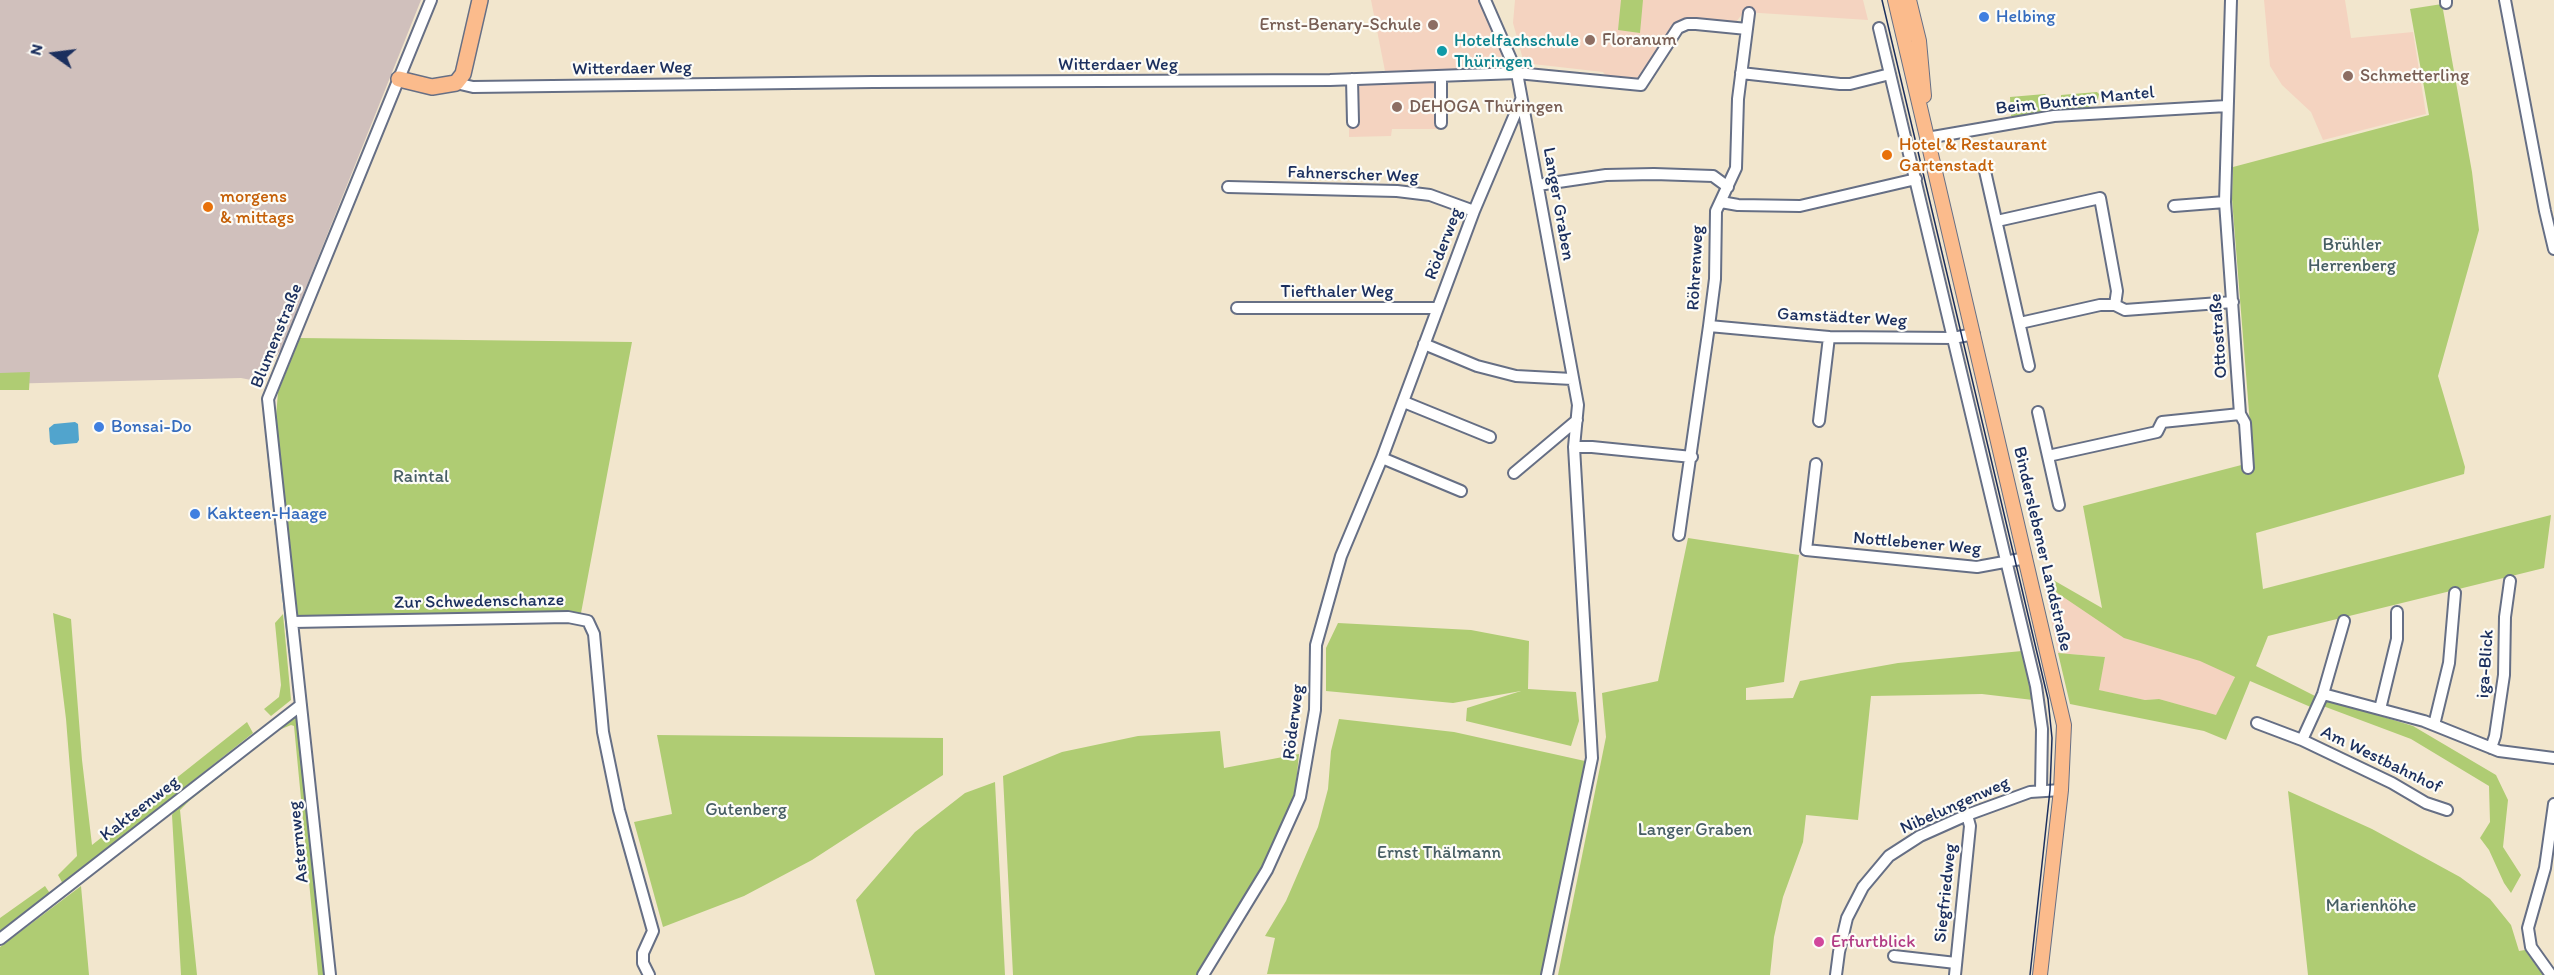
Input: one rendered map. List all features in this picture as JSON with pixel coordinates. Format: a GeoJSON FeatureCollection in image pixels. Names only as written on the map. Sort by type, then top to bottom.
{"type":"FeatureCollection","features":[{"type":"Feature","properties":{"kind":"highway"},"geometry":{"type":"LineString","coordinates":[[399,79],[432,87],[456,83],[463,74],[480,0]]}},
{"type":"Feature","properties":{"kind":"main road","name":"Binderslebener Landstraße"},"geometry":{"type":"LineString","coordinates":[[1895,0],[2059,698],[2065,741],[2040,975]]}},
{"type":"Feature","properties":{"kind":"main road","name":"Binderslebener Landstraße"},"geometry":{"type":"LineString","coordinates":[[1911,3],[1921,58],[1927,138]]}},
{"type":"Feature","properties":{"kind":"street","name":"Blumenstraße"},"geometry":{"type":"LineString","coordinates":[[301,705],[268,399],[431,0]]}},
{"type":"Feature","properties":{"kind":"street","name":"Langer Graben"},"geometry":{"type":"LineString","coordinates":[[1485,0],[1517,73],[1578,405],[1574,447],[1592,758],[1546,975]]}},
{"type":"Feature","properties":{"kind":"street","name":"Ottostraße"},"geometry":{"type":"LineString","coordinates":[[2231,0],[2225,202],[2240,414],[2245,423],[2248,468]]}},
{"type":"Feature","properties":{"kind":"street"},"geometry":{"type":"LineString","coordinates":[[2505,0],[2554,249]]}},
{"type":"Feature","properties":{"kind":"street","name":"Röhrenweg"},"geometry":{"type":"LineString","coordinates":[[1680,535],[1715,279],[1716,211],[1736,168],[1738,99],[1749,13]]}},
{"type":"Feature","properties":{"kind":"street","name":"Witterdaer Weg"},"geometry":{"type":"LineString","coordinates":[[456,83],[473,87],[1352,79],[1517,73],[1641,85],[1678,28],[1687,24],[1696,24],[1747,29]]}},
{"type":"Feature","properties":{"kind":"street"},"geometry":{"type":"LineString","coordinates":[[1879,28],[2038,699],[2042,729],[2041,790]]}},
{"type":"Feature","properties":{"kind":"street"},"geometry":{"type":"LineString","coordinates":[[1741,73],[1840,84],[1850,84],[1890,74]]}},
{"type":"Feature","properties":{"kind":"street"},"geometry":{"type":"LineString","coordinates":[[1441,76],[1441,123]]}},
{"type":"Feature","properties":{"kind":"street"},"geometry":{"type":"LineString","coordinates":[[1352,79],[1353,122]]}},
{"type":"Feature","properties":{"kind":"street","name":"Röderweg"},"geometry":{"type":"LineString","coordinates":[[1203,975],[1268,870],[1300,797],[1315,710],[1316,645],[1341,556],[1404,402],[1474,211],[1521,100]]}},
{"type":"Feature","properties":{"kind":"street","name":"Beim Bunten Mantel"},"geometry":{"type":"LineString","coordinates":[[1927,138],[2005,123],[2107,112],[2228,106]]}},
{"type":"Feature","properties":{"kind":"street"},"geometry":{"type":"LineString","coordinates":[[1985,171],[2029,366]]}},
{"type":"Feature","properties":{"kind":"street"},"geometry":{"type":"LineString","coordinates":[[1538,185],[1606,175],[1654,174],[1713,176],[1728,187]]}},
{"type":"Feature","properties":{"kind":"street"},"geometry":{"type":"LineString","coordinates":[[1721,202],[1738,205],[1800,206],[1916,180]]}},
{"type":"Feature","properties":{"kind":"street","name":"Fahnerscher Weg"},"geometry":{"type":"LineString","coordinates":[[1227,187],[1398,191],[1430,195],[1474,211]]}},
{"type":"Feature","properties":{"kind":"street"},"geometry":{"type":"LineString","coordinates":[[1996,221],[2100,198],[2117,291],[2115,305]]}},
{"type":"Feature","properties":{"kind":"street"},"geometry":{"type":"LineString","coordinates":[[2174,206],[2225,202]]}},
{"type":"Feature","properties":{"kind":"street"},"geometry":{"type":"LineString","coordinates":[[2020,323],[2100,305],[2115,305],[2125,310],[2233,302]]}},
{"type":"Feature","properties":{"kind":"street","name":"Tiefthaler Weg"},"geometry":{"type":"LineString","coordinates":[[1238,308],[1437,308]]}},
{"type":"Feature","properties":{"kind":"street","name":"Gamstädter Weg"},"geometry":{"type":"LineString","coordinates":[[1709,326],[1829,337],[1953,338],[1974,334]]}},
{"type":"Feature","properties":{"kind":"street"},"geometry":{"type":"LineString","coordinates":[[1819,421],[1829,337]]}},
{"type":"Feature","properties":{"kind":"street"},"geometry":{"type":"LineString","coordinates":[[1424,344],[1477,366],[1516,376],[1572,379]]}},
{"type":"Feature","properties":{"kind":"street"},"geometry":{"type":"LineString","coordinates":[[1404,402],[1490,437]]}},
{"type":"Feature","properties":{"kind":"street"},"geometry":{"type":"LineString","coordinates":[[2038,412],[2059,505]]}},
{"type":"Feature","properties":{"kind":"street"},"geometry":{"type":"LineString","coordinates":[[2048,456],[2157,432],[2162,422],[2240,414]]}},
{"type":"Feature","properties":{"kind":"street"},"geometry":{"type":"LineString","coordinates":[[1514,473],[1577,420]]}},
{"type":"Feature","properties":{"kind":"street"},"geometry":{"type":"LineString","coordinates":[[1574,447],[1692,457]]}},
{"type":"Feature","properties":{"kind":"street"},"geometry":{"type":"LineString","coordinates":[[1382,458],[1461,491]]}},
{"type":"Feature","properties":{"kind":"street","name":"Nottlebener Weg"},"geometry":{"type":"LineString","coordinates":[[1816,464],[1806,550],[1942,566],[1977,567],[2026,558]]}},
{"type":"Feature","properties":{"kind":"street","name":"iga-Blick"},"geometry":{"type":"LineString","coordinates":[[2491,748],[2495,736],[2504,675],[2505,617],[2510,581]]}},
{"type":"Feature","properties":{"kind":"street","name":"iga-Blick"},"geometry":{"type":"LineString","coordinates":[[2434,725],[2449,663],[2455,593]]}},
{"type":"Feature","properties":{"kind":"street"},"geometry":{"type":"LineString","coordinates":[[2380,709],[2397,639],[2397,612]]}},
{"type":"Feature","properties":{"kind":"street","name":"Zur Schwedenschanze"},"geometry":{"type":"LineString","coordinates":[[292,622],[568,616],[588,621],[594,634],[603,732],[619,810],[653,931],[643,953],[643,963],[649,975]]}},
{"type":"Feature","properties":{"kind":"street"},"geometry":{"type":"LineString","coordinates":[[2344,621],[2323,694],[2434,725],[2499,751],[2554,758]]}},
{"type":"Feature","properties":{"kind":"street","name":"Am Westbahnhof"},"geometry":{"type":"LineString","coordinates":[[2302,740],[2323,694]]}},
{"type":"Feature","properties":{"kind":"street","name":"Kakteenweg"},"geometry":{"type":"LineString","coordinates":[[0,939],[301,705]]}},
{"type":"Feature","properties":{"kind":"street","name":"Asternweg"},"geometry":{"type":"LineString","coordinates":[[301,705],[330,975]]}},
{"type":"Feature","properties":{"kind":"street","name":"Am Westbahnhof"},"geometry":{"type":"LineString","coordinates":[[2257,723],[2302,740],[2392,783],[2426,803],[2447,810]]}},
{"type":"Feature","properties":{"kind":"street","name":"Nibelungenweg"},"geometry":{"type":"LineString","coordinates":[[1836,975],[1847,918],[1869,878],[1889,856],[1920,836],[1967,815],[2030,792],[2061,790]]}},
{"type":"Feature","properties":{"kind":"street"},"geometry":{"type":"LineString","coordinates":[[2551,975],[2530,947],[2528,928],[2545,868],[2553,827],[2554,804]]}},
{"type":"Feature","properties":{"kind":"street","name":"Siegfriedweg"},"geometry":{"type":"LineString","coordinates":[[1955,975],[1970,826],[1967,815]]}},
{"type":"Feature","properties":{"kind":"street"},"geometry":{"type":"LineString","coordinates":[[1894,957],[1956,963]]}},
{"type":"Feature","properties":{"kind":"shaded area"},"geometry":{"type":"Polygon","coordinates":[[[0,0],[421,0],[281,350],[256,381],[241,378],[0,384],[0,0]]]}},
{"type":"Feature","properties":{"kind":"shaded area","name":"Ernst-Benary-Schule"},"geometry":{"type":"Polygon","coordinates":[[[1371,0],[1478,0],[1501,50],[1502,63],[1492,70],[1385,71],[1371,0]]]}},
{"type":"Feature","properties":{"kind":"shaded area","name":"Floranum"},"geometry":{"type":"Polygon","coordinates":[[[1515,0],[1863,0],[1868,20],[1744,12],[1736,22],[1683,19],[1675,23],[1638,78],[1606,76],[1603,72],[1524,63],[1513,23],[1515,0]]]}},
{"type":"Feature","properties":{"kind":"shaded area","name":"Schmetterling"},"geometry":{"type":"Polygon","coordinates":[[[2264,0],[2345,0],[2351,38],[2413,32],[2426,114],[2323,140],[2311,112],[2282,85],[2270,66],[2264,0]]]}},
{"type":"Feature","properties":{"kind":"shaded area","name":"DEHOGA Thüringen"},"geometry":{"type":"Polygon","coordinates":[[[1444,82],[1445,129],[1392,129],[1391,136],[1349,137],[1349,85],[1444,82]]]}},
{"type":"Feature","properties":{"kind":"shaded area"},"geometry":{"type":"Polygon","coordinates":[[[2041,573],[2048,586],[2235,676],[2217,716],[2159,699],[2145,700],[2098,690],[2105,657],[2058,653],[2041,573]]]}},
{"type":"Feature","properties":{"kind":"green space"},"geometry":{"type":"Polygon","coordinates":[[[1621,0],[1643,0],[1640,33],[1618,30],[1621,0]]]}},
{"type":"Feature","properties":{"kind":"green space","name":"Brühler Herrenberg"},"geometry":{"type":"Polygon","coordinates":[[[2442,4],[2472,172],[2479,230],[2438,376],[2465,467],[2464,474],[2256,533],[2263,589],[2551,515],[2544,568],[2268,636],[2256,666],[2315,696],[2413,726],[2496,775],[2508,800],[2503,847],[2521,875],[2511,893],[2489,850],[2480,838],[2490,822],[2489,786],[2411,739],[2323,706],[2320,711],[2250,681],[2226,740],[2204,731],[2070,704],[2058,653],[2105,657],[2099,690],[2145,700],[2159,699],[2216,715],[2235,677],[2200,661],[2124,638],[2047,586],[2041,573],[2102,608],[2083,506],[2253,462],[2232,199],[2233,167],[2429,115],[2410,9],[2442,4]]]}},
{"type":"Feature","properties":{"kind":"green space"},"geometry":{"type":"Polygon","coordinates":[[[2097,92],[2098,99],[2088,108],[2065,111],[2061,108],[2061,95],[2097,92]]]}},
{"type":"Feature","properties":{"kind":"green space"},"geometry":{"type":"Polygon","coordinates":[[[2045,94],[2049,98],[2048,112],[2011,116],[2010,97],[2045,94]]]}},
{"type":"Feature","properties":{"kind":"green space","name":"Raintal"},"geometry":{"type":"Polygon","coordinates":[[[300,338],[632,342],[581,613],[296,617],[276,417],[278,392],[300,338]]]}},
{"type":"Feature","properties":{"kind":"green space"},"geometry":{"type":"Polygon","coordinates":[[[30,372],[29,390],[0,390],[0,373],[30,372]]]}},
{"type":"Feature","properties":{"kind":"green space","name":"Langer Graben"},"geometry":{"type":"Polygon","coordinates":[[[1688,538],[1799,555],[1784,682],[1746,688],[1746,700],[1793,698],[1800,681],[1898,663],[2022,651],[2033,700],[1982,694],[1871,696],[1858,820],[1806,815],[1803,842],[1783,897],[1774,937],[1770,975],[1558,975],[1606,737],[1602,693],[1658,681],[1688,538]]]}},
{"type":"Feature","properties":{"kind":"green space"},"geometry":{"type":"Polygon","coordinates":[[[53,613],[71,619],[82,760],[92,845],[247,722],[253,733],[63,884],[58,875],[77,856],[66,719],[53,613]]]}},
{"type":"Feature","properties":{"kind":"green space"},"geometry":{"type":"Polygon","coordinates":[[[283,614],[291,700],[271,716],[264,709],[279,697],[281,685],[275,623],[283,614]]]}},
{"type":"Feature","properties":{"kind":"green space"},"geometry":{"type":"Polygon","coordinates":[[[1338,623],[1471,630],[1529,641],[1528,689],[1576,692],[1579,721],[1571,746],[1466,721],[1467,708],[1521,691],[1453,703],[1326,691],[1326,648],[1338,623]]]}},
{"type":"Feature","properties":{"kind":"green space"},"geometry":{"type":"Polygon","coordinates":[[[296,715],[299,718],[324,975],[318,975],[294,726],[291,725],[279,730],[180,810],[197,975],[181,975],[172,815],[178,805],[296,715]]]}},
{"type":"Feature","properties":{"kind":"green space","name":"Ernst Thälmann"},"geometry":{"type":"Polygon","coordinates":[[[1339,719],[1454,732],[1585,761],[1541,975],[1267,974],[1275,938],[1265,936],[1286,901],[1318,827],[1328,789],[1331,751],[1339,719]]]}},
{"type":"Feature","properties":{"kind":"green space"},"geometry":{"type":"Polygon","coordinates":[[[1220,731],[1224,768],[1299,754],[1295,795],[1260,873],[1198,975],[1013,975],[1003,776],[1062,752],[1138,736],[1220,731]]]}},
{"type":"Feature","properties":{"kind":"green space","name":"Gutenberg"},"geometry":{"type":"Polygon","coordinates":[[[657,735],[943,738],[943,775],[812,860],[744,896],[663,927],[634,822],[672,814],[657,735]]]}},
{"type":"Feature","properties":{"kind":"green space"},"geometry":{"type":"Polygon","coordinates":[[[995,782],[1005,975],[875,975],[856,900],[915,832],[965,793],[995,782]]]}},
{"type":"Feature","properties":{"kind":"green space","name":"Marienhöhe"},"geometry":{"type":"Polygon","coordinates":[[[2288,791],[2372,829],[2460,877],[2490,899],[2511,925],[2519,951],[2525,950],[2543,975],[2308,975],[2288,791]]]}},
{"type":"Feature","properties":{"kind":"green space"},"geometry":{"type":"Polygon","coordinates":[[[45,886],[51,895],[0,935],[0,918],[45,886]]]}},
{"type":"Feature","properties":{"kind":"green space"},"geometry":{"type":"Polygon","coordinates":[[[81,886],[89,975],[0,975],[0,947],[81,886]]]}},
{"type":"Feature","properties":{"kind":"water"},"geometry":{"type":"Polygon","coordinates":[[[75,422],[78,424],[79,440],[77,443],[54,445],[50,442],[49,428],[54,424],[75,422]]]}},
{"type":"Feature","properties":{"kind":"waterway"},"geometry":{"type":"LineString","coordinates":[[268,444],[276,524]]}},
{"type":"Feature","properties":{"kind":"waterway"},"geometry":{"type":"LineString","coordinates":[[282,581],[290,652]]}},
{"type":"Feature","properties":{"kind":"waterway"},"geometry":{"type":"LineString","coordinates":[[298,726],[307,806]]}},
{"type":"Feature","properties":{"kind":"tram line"},"geometry":{"type":"LineString","coordinates":[[1882,0],[2048,699],[2052,738],[2050,790],[2030,975]]}},
{"type":"Feature","properties":{"kind":"place","name":"Helbing"},"geometry":{"type":"Point","coordinates":[1984,17]}},
{"type":"Feature","properties":{"kind":"place","name":"Ernst-Benary-Schule"},"geometry":{"type":"Point","coordinates":[1433,25]}},
{"type":"Feature","properties":{"kind":"place","name":"Floranum"},"geometry":{"type":"Point","coordinates":[1590,40]}},
{"type":"Feature","properties":{"kind":"place","name":"Hotelfachschule Thüringen"},"geometry":{"type":"Point","coordinates":[1442,51]}},
{"type":"Feature","properties":{"kind":"place","name":"Schmetterling"},"geometry":{"type":"Point","coordinates":[2348,76]}},
{"type":"Feature","properties":{"kind":"place","name":"DEHOGA Thüringen"},"geometry":{"type":"Point","coordinates":[1397,107]}},
{"type":"Feature","properties":{"kind":"place","name":"Hotel & Restaurant Gartenstadt"},"geometry":{"type":"Point","coordinates":[1887,155]}},
{"type":"Feature","properties":{"kind":"place","name":"morgens & mittags"},"geometry":{"type":"Point","coordinates":[208,207]}},
{"type":"Feature","properties":{"kind":"place","name":"Bonsai-Do"},"geometry":{"type":"Point","coordinates":[99,427]}},
{"type":"Feature","properties":{"kind":"place","name":"Kakteen-Haage"},"geometry":{"type":"Point","coordinates":[195,514]}},
{"type":"Feature","properties":{"kind":"place","name":"Erfurtblick"},"geometry":{"type":"Point","coordinates":[1819,942]}}]}
